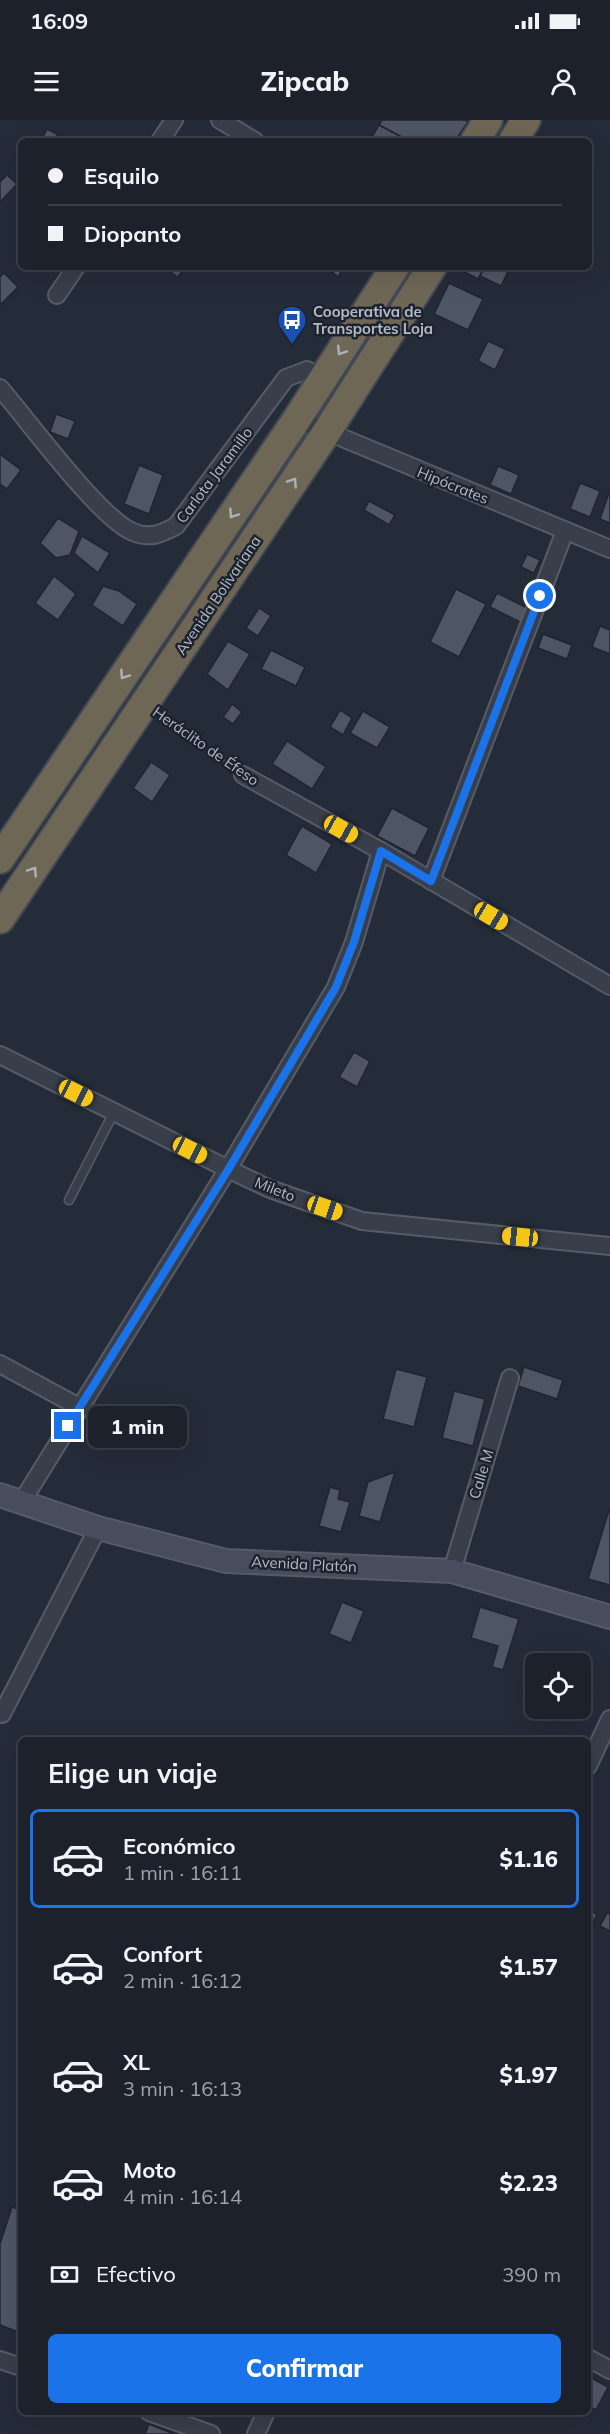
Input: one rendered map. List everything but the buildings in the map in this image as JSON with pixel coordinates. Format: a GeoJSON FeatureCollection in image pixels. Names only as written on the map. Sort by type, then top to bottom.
{"type":"FeatureCollection","features":[{"type":"Feature","properties":{"kind":"highway"},"geometry":{"type":"LineString","coordinates":[[477,138],[488,120]]}},
{"type":"Feature","properties":{"kind":"highway"},"geometry":{"type":"LineString","coordinates":[[515,138],[526,120]]}},
{"type":"Feature","properties":{"kind":"highway"},"geometry":{"type":"LineString","coordinates":[[0,859],[297,419],[394,270]]}},
{"type":"Feature","properties":{"kind":"highway","name":"Avenida Bolivariana"},"geometry":{"type":"LineString","coordinates":[[0,919],[326,433],[430,270]]}},
{"type":"Feature","properties":{"kind":"street"},"geometry":{"type":"LineString","coordinates":[[162,138],[174,120]]}},
{"type":"Feature","properties":{"kind":"street"},"geometry":{"type":"LineString","coordinates":[[220,120],[250,138]]}},
{"type":"Feature","properties":{"kind":"street"},"geometry":{"type":"LineString","coordinates":[[57,295],[74,270]]}},
{"type":"Feature","properties":{"kind":"street","name":"Carlota Jaramillo"},"geometry":{"type":"LineString","coordinates":[[0,388],[109,516],[133,532],[157,536],[176,526],[286,378],[307,370],[324,378]]}},
{"type":"Feature","properties":{"kind":"street","name":"Hipócrates"},"geometry":{"type":"LineString","coordinates":[[297,419],[326,433],[610,549]]}},
{"type":"Feature","properties":{"kind":"street"},"geometry":{"type":"LineString","coordinates":[[431,881],[566,531]]}},
{"type":"Feature","properties":{"kind":"street","name":"Heráclito de Éfeso"},"geometry":{"type":"LineString","coordinates":[[243,775],[381,851],[610,986]]}},
{"type":"Feature","properties":{"kind":"street"},"geometry":{"type":"LineString","coordinates":[[10,1499],[79,1407],[228,1170],[336,987],[354,942],[381,851]]}},
{"type":"Feature","properties":{"kind":"street","name":"Mileto"},"geometry":{"type":"LineString","coordinates":[[0,1054],[228,1170],[270,1189],[362,1221],[610,1246]]}},
{"type":"Feature","properties":{"kind":"street"},"geometry":{"type":"LineString","coordinates":[[0,1364],[79,1407]]}},
{"type":"Feature","properties":{"kind":"street","name":"Calle M"},"geometry":{"type":"LineString","coordinates":[[452,1570],[510,1378]]}},
{"type":"Feature","properties":{"kind":"street","name":"Avenida Platón"},"geometry":{"type":"LineString","coordinates":[[10,1499],[98,1528],[226,1561],[452,1570],[610,1617]]}},
{"type":"Feature","properties":{"kind":"street"},"geometry":{"type":"LineString","coordinates":[[2,1714],[98,1528]]}},
{"type":"Feature","properties":{"kind":"street"},"geometry":{"type":"LineString","coordinates":[[591,1760],[610,1719]]}},
{"type":"Feature","properties":{"kind":"street"},"geometry":{"type":"LineString","coordinates":[[0,2360],[18,2366]]}},
{"type":"Feature","properties":{"kind":"street"},"geometry":{"type":"LineString","coordinates":[[591,2360],[610,2370]]}},
{"type":"Feature","properties":{"kind":"street"},"geometry":{"type":"LineString","coordinates":[[157,2415],[211,2434]]}},
{"type":"Feature","properties":{"kind":"street"},"geometry":{"type":"LineString","coordinates":[[256,2434],[265,2415]]}},
{"type":"Feature","properties":{"kind":"lane"},"geometry":{"type":"LineString","coordinates":[[69,1200],[114,1112]]}},
{"type":"Feature","properties":{"kind":"path","name":"Heráclito de Éfeso"},"geometry":{"type":"LineString","coordinates":[[146,703],[243,775]]}},
{"type":"Feature","properties":{"kind":"place","name":"Cooperativa de Transportes Loja"},"geometry":{"type":"Point","coordinates":[292,346]}},
{"type":"Feature","properties":{"kind":"route"},"geometry":{"type":"LineString","coordinates":[[68,1426],[228,1170],[336,987],[354,942],[381,851],[431,881],[540,596]]}}]}
